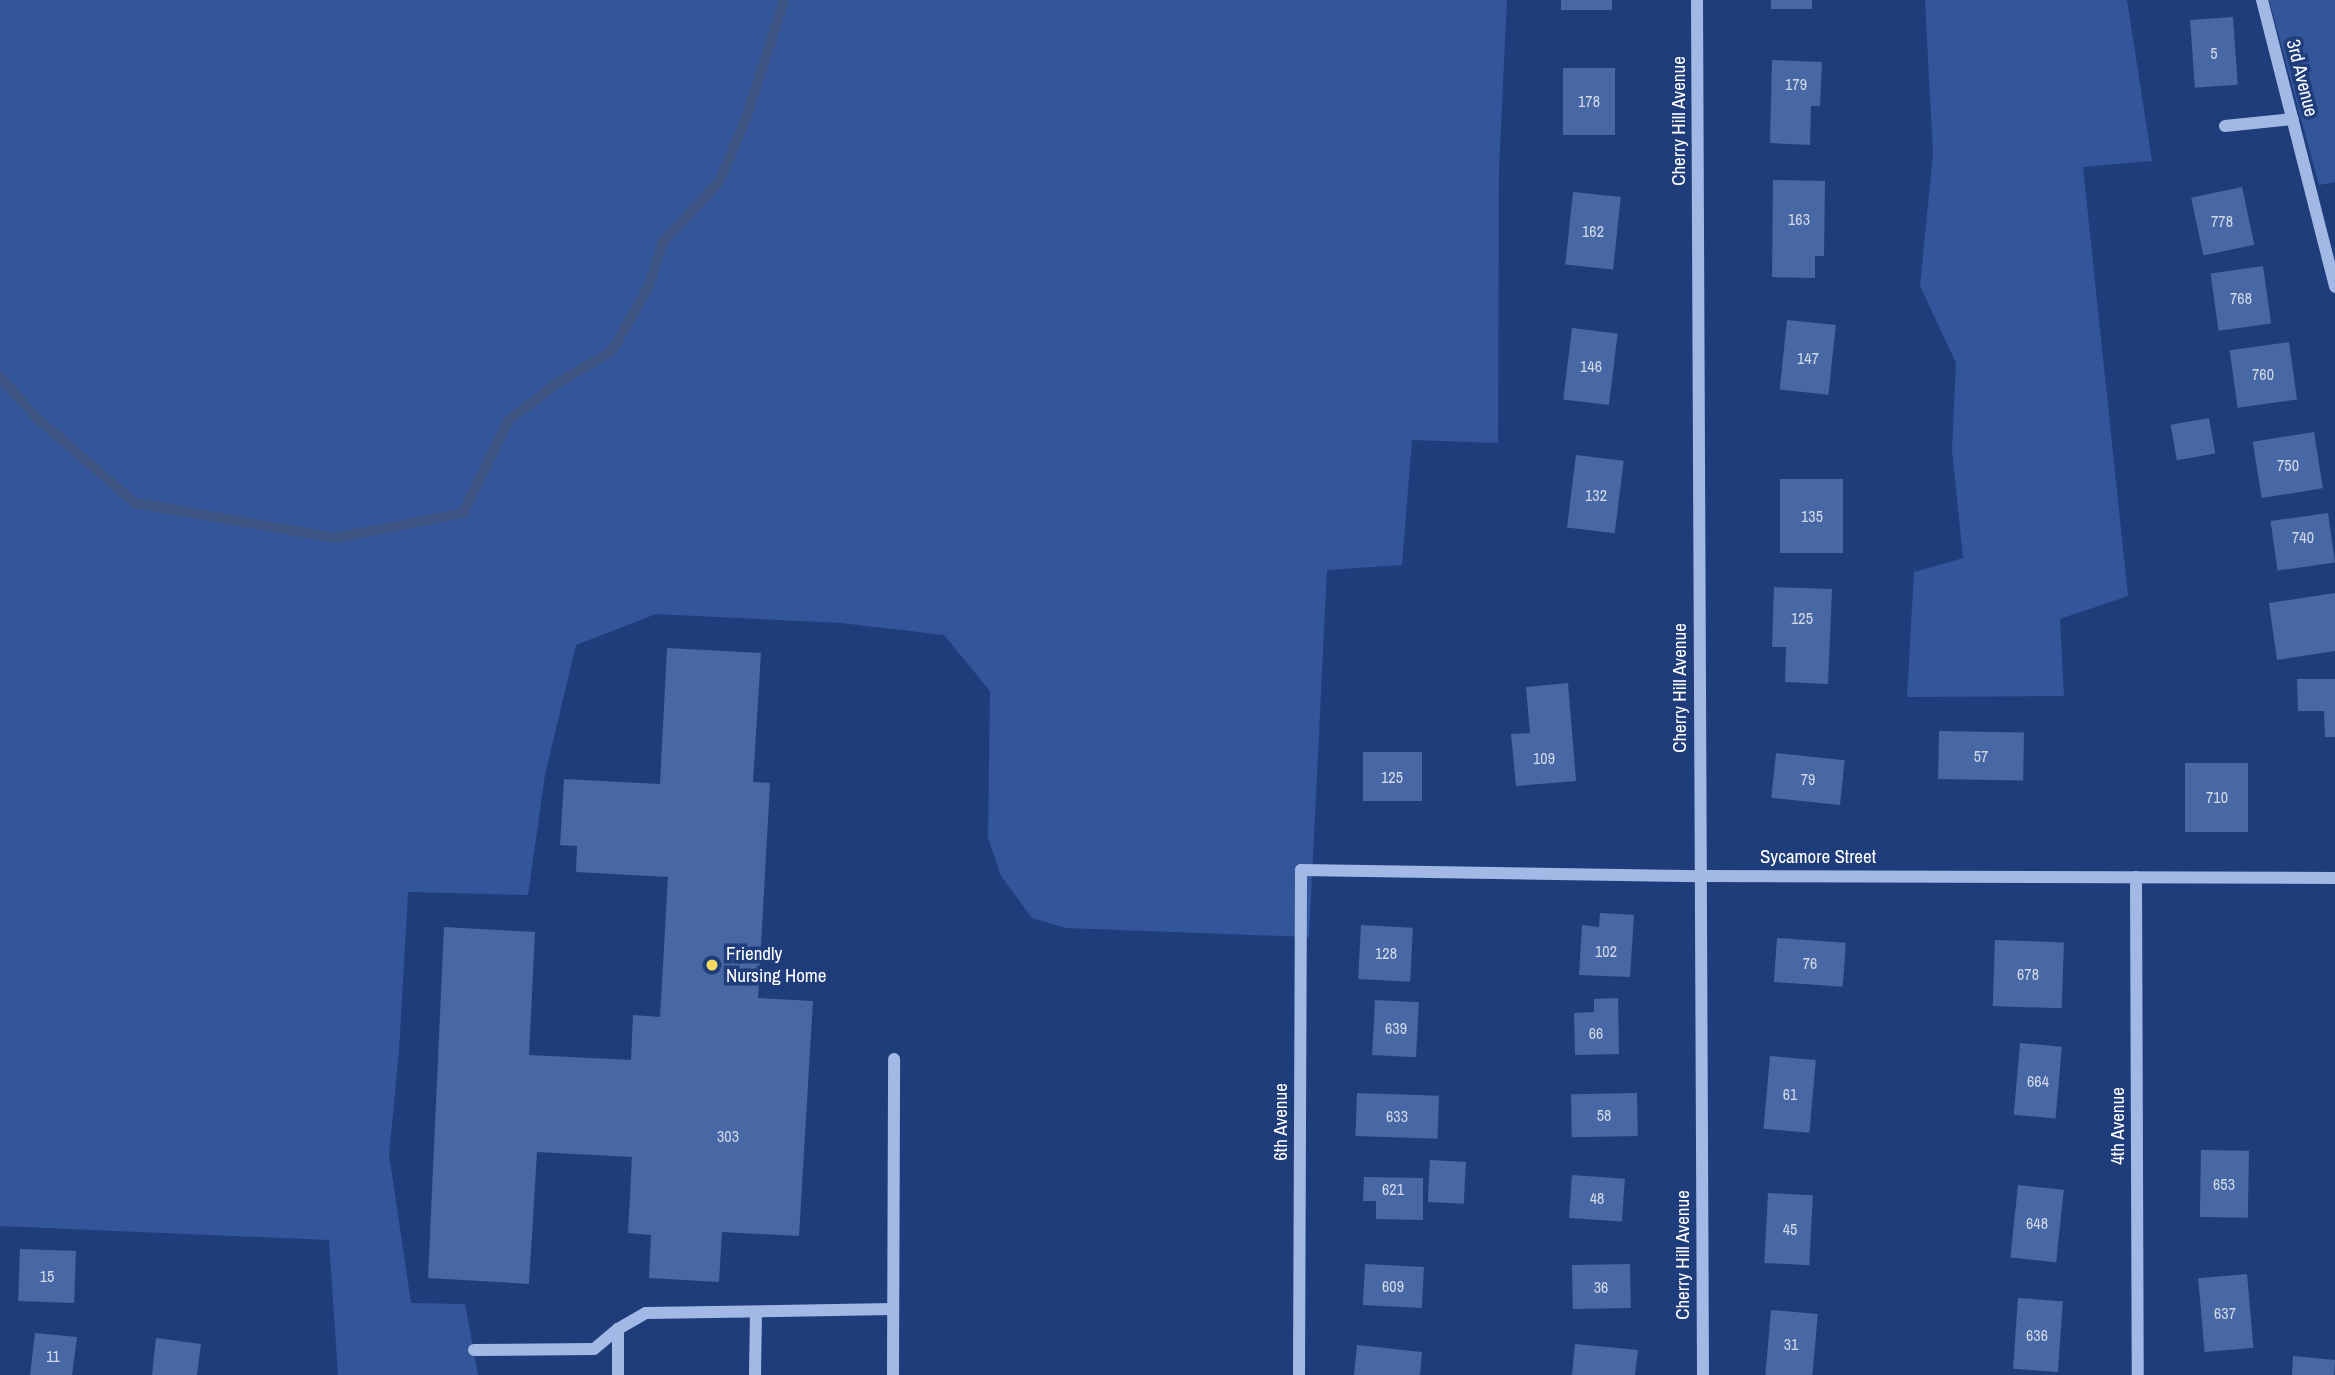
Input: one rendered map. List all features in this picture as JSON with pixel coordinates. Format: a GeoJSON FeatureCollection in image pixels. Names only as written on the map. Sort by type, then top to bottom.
{"type":"FeatureCollection","features":[{"type":"Feature","properties":{"kind":"street","name":"Cherry Hill Avenue"},"geometry":{"type":"LineString","coordinates":[[1698,0],[1703,1375]]}},
{"type":"Feature","properties":{"kind":"street","name":"3rd Avenue"},"geometry":{"type":"LineString","coordinates":[[2262,0],[2335,287]]}},
{"type":"Feature","properties":{"kind":"street"},"geometry":{"type":"LineString","coordinates":[[2225,126],[2293,119]]}},
{"type":"Feature","properties":{"kind":"street","name":"Sycamore Street"},"geometry":{"type":"LineString","coordinates":[[1301,870],[1700,876],[2335,878]]}},
{"type":"Feature","properties":{"kind":"street","name":"6th Avenue"},"geometry":{"type":"LineString","coordinates":[[1299,1375],[1301,870]]}},
{"type":"Feature","properties":{"kind":"street","name":"4th Avenue"},"geometry":{"type":"LineString","coordinates":[[2136,877],[2138,1375]]}},
{"type":"Feature","properties":{"kind":"street"},"geometry":{"type":"LineString","coordinates":[[893,1375],[894,1059]]}},
{"type":"Feature","properties":{"kind":"street"},"geometry":{"type":"LineString","coordinates":[[474,1350],[594,1349],[618,1329],[646,1313],[893,1309]]}},
{"type":"Feature","properties":{"kind":"street"},"geometry":{"type":"LineString","coordinates":[[755,1375],[756,1312]]}},
{"type":"Feature","properties":{"kind":"street"},"geometry":{"type":"LineString","coordinates":[[618,1329],[618,1375]]}},
{"type":"Feature","properties":{"kind":"shaded area"},"geometry":{"type":"Polygon","coordinates":[[[0,0],[1507,0],[1499,168],[1498,443],[1412,440],[1402,565],[1327,570],[1309,937],[1066,928],[1032,918],[1001,876],[988,838],[990,691],[944,635],[841,623],[656,614],[576,645],[545,775],[528,895],[408,892],[399,1051],[389,1154],[411,1303],[465,1304],[478,1375],[338,1375],[329,1240],[0,1226],[0,0]]]}},
{"type":"Feature","properties":{"kind":"shaded area"},"geometry":{"type":"Polygon","coordinates":[[[1925,0],[2127,0],[2152,161],[2083,167],[2128,596],[2060,619],[2064,696],[1907,697],[1914,572],[1963,558],[1952,450],[1956,363],[1920,286],[1933,155],[1925,0]]]}},
{"type":"Feature","properties":{"kind":"shaded area"},"geometry":{"type":"Polygon","coordinates":[[[2269,0],[2335,0],[2335,182],[2319,185],[2269,0]]]}},
{"type":"Feature","properties":{"kind":"building"},"geometry":{"type":"Polygon","coordinates":[[[1561,0],[1612,0],[1612,10],[1561,10],[1561,0]]]}},
{"type":"Feature","properties":{"kind":"building"},"geometry":{"type":"Polygon","coordinates":[[[1771,0],[1812,0],[1812,9],[1771,9],[1771,0]]]}},
{"type":"Feature","properties":{"kind":"building"},"geometry":{"type":"Polygon","coordinates":[[[2233,17],[2238,85],[2195,88],[2190,20],[2233,17]]]}},
{"type":"Feature","properties":{"kind":"building"},"geometry":{"type":"Polygon","coordinates":[[[1772,60],[1822,62],[1820,106],[1811,106],[1810,145],[1770,143],[1772,60]]]}},
{"type":"Feature","properties":{"kind":"building"},"geometry":{"type":"Polygon","coordinates":[[[1563,68],[1615,68],[1615,135],[1563,135],[1563,68]]]}},
{"type":"Feature","properties":{"kind":"building"},"geometry":{"type":"Polygon","coordinates":[[[1773,180],[1825,181],[1824,256],[1815,256],[1815,278],[1772,277],[1773,180]]]}},
{"type":"Feature","properties":{"kind":"building"},"geometry":{"type":"Polygon","coordinates":[[[2242,187],[2254,245],[2203,256],[2191,198],[2242,187]]]}},
{"type":"Feature","properties":{"kind":"building"},"geometry":{"type":"Polygon","coordinates":[[[1573,192],[1621,197],[1613,270],[1565,265],[1573,192]]]}},
{"type":"Feature","properties":{"kind":"building"},"geometry":{"type":"Polygon","coordinates":[[[2263,266],[2271,323],[2219,331],[2211,273],[2263,266]]]}},
{"type":"Feature","properties":{"kind":"building"},"geometry":{"type":"Polygon","coordinates":[[[1787,320],[1836,325],[1828,395],[1780,390],[1787,320]]]}},
{"type":"Feature","properties":{"kind":"building"},"geometry":{"type":"Polygon","coordinates":[[[1572,328],[1618,334],[1609,405],[1563,399],[1572,328]]]}},
{"type":"Feature","properties":{"kind":"building"},"geometry":{"type":"Polygon","coordinates":[[[2289,342],[2297,399],[2238,408],[2230,350],[2289,342]]]}},
{"type":"Feature","properties":{"kind":"building"},"geometry":{"type":"Polygon","coordinates":[[[2209,418],[2215,453],[2177,460],[2171,425],[2209,418]]]}},
{"type":"Feature","properties":{"kind":"building"},"geometry":{"type":"Polygon","coordinates":[[[2314,432],[2323,488],[2262,498],[2253,442],[2314,432]]]}},
{"type":"Feature","properties":{"kind":"building"},"geometry":{"type":"Polygon","coordinates":[[[1576,455],[1624,461],[1615,533],[1567,527],[1576,455]]]}},
{"type":"Feature","properties":{"kind":"building"},"geometry":{"type":"Polygon","coordinates":[[[1780,479],[1843,479],[1843,553],[1780,553],[1780,479]]]}},
{"type":"Feature","properties":{"kind":"building"},"geometry":{"type":"Polygon","coordinates":[[[2328,513],[2335,563],[2278,571],[2271,521],[2328,513]]]}},
{"type":"Feature","properties":{"kind":"building"},"geometry":{"type":"Polygon","coordinates":[[[1774,587],[1832,589],[1828,684],[1785,682],[1786,647],[1772,647],[1774,587]]]}},
{"type":"Feature","properties":{"kind":"building"},"geometry":{"type":"Polygon","coordinates":[[[2335,593],[2335,651],[2277,660],[2269,603],[2335,593]]]}},
{"type":"Feature","properties":{"kind":"building","name":"Friendly Nursing Home"},"geometry":{"type":"Polygon","coordinates":[[[667,648],[761,653],[753,782],[770,783],[758,998],[813,1001],[799,1236],[722,1232],[719,1282],[649,1278],[651,1235],[628,1233],[632,1157],[537,1152],[529,1284],[428,1278],[444,927],[535,932],[529,1055],[631,1060],[633,1015],[660,1017],[668,877],[576,872],[577,846],[560,845],[564,779],[660,784],[667,648]]]}},
{"type":"Feature","properties":{"kind":"building"},"geometry":{"type":"Polygon","coordinates":[[[2297,679],[2335,679],[2335,737],[2325,737],[2324,711],[2298,711],[2297,679]]]}},
{"type":"Feature","properties":{"kind":"building"},"geometry":{"type":"Polygon","coordinates":[[[1568,683],[1576,781],[1516,786],[1511,734],[1530,733],[1526,687],[1568,683]]]}},
{"type":"Feature","properties":{"kind":"building"},"geometry":{"type":"Polygon","coordinates":[[[1939,731],[2024,732],[2023,780],[1938,779],[1939,731]]]}},
{"type":"Feature","properties":{"kind":"building"},"geometry":{"type":"Polygon","coordinates":[[[1363,752],[1422,752],[1422,801],[1363,801],[1363,752]]]}},
{"type":"Feature","properties":{"kind":"building"},"geometry":{"type":"Polygon","coordinates":[[[1776,753],[1845,760],[1840,805],[1771,798],[1776,753]]]}},
{"type":"Feature","properties":{"kind":"building"},"geometry":{"type":"Polygon","coordinates":[[[2185,763],[2248,763],[2248,832],[2185,832],[2185,763]]]}},
{"type":"Feature","properties":{"kind":"building"},"geometry":{"type":"Polygon","coordinates":[[[1600,913],[1634,915],[1630,977],[1579,975],[1582,925],[1599,927],[1600,913]]]}},
{"type":"Feature","properties":{"kind":"building"},"geometry":{"type":"Polygon","coordinates":[[[1361,925],[1413,928],[1410,982],[1358,979],[1361,925]]]}},
{"type":"Feature","properties":{"kind":"building"},"geometry":{"type":"Polygon","coordinates":[[[1777,938],[1846,943],[1843,987],[1774,982],[1777,938]]]}},
{"type":"Feature","properties":{"kind":"building"},"geometry":{"type":"Polygon","coordinates":[[[1995,940],[2064,942],[2062,1008],[1993,1006],[1995,940]]]}},
{"type":"Feature","properties":{"kind":"building"},"geometry":{"type":"Polygon","coordinates":[[[1618,998],[1619,1054],[1575,1055],[1574,1013],[1594,1012],[1594,999],[1618,998]]]}},
{"type":"Feature","properties":{"kind":"building"},"geometry":{"type":"Polygon","coordinates":[[[1375,1000],[1419,1002],[1416,1057],[1372,1055],[1375,1000]]]}},
{"type":"Feature","properties":{"kind":"building"},"geometry":{"type":"Polygon","coordinates":[[[2020,1043],[2062,1047],[2056,1118],[2014,1115],[2020,1043]]]}},
{"type":"Feature","properties":{"kind":"building"},"geometry":{"type":"Polygon","coordinates":[[[1770,1056],[1816,1060],[1809,1133],[1764,1129],[1770,1056]]]}},
{"type":"Feature","properties":{"kind":"building"},"geometry":{"type":"Polygon","coordinates":[[[1357,1093],[1439,1096],[1437,1139],[1355,1136],[1357,1093]]]}},
{"type":"Feature","properties":{"kind":"building"},"geometry":{"type":"Polygon","coordinates":[[[1637,1093],[1638,1136],[1572,1137],[1571,1094],[1637,1093]]]}},
{"type":"Feature","properties":{"kind":"building"},"geometry":{"type":"Polygon","coordinates":[[[2201,1150],[2249,1151],[2248,1218],[2200,1217],[2201,1150]]]}},
{"type":"Feature","properties":{"kind":"building"},"geometry":{"type":"Polygon","coordinates":[[[1430,1160],[1466,1162],[1464,1204],[1428,1202],[1430,1160]]]}},
{"type":"Feature","properties":{"kind":"building"},"geometry":{"type":"Polygon","coordinates":[[[1572,1175],[1625,1179],[1622,1222],[1569,1218],[1572,1175]]]}},
{"type":"Feature","properties":{"kind":"building"},"geometry":{"type":"Polygon","coordinates":[[[1364,1177],[1423,1178],[1423,1220],[1376,1219],[1376,1201],[1363,1201],[1364,1177]]]}},
{"type":"Feature","properties":{"kind":"building"},"geometry":{"type":"Polygon","coordinates":[[[2018,1185],[2064,1190],[2056,1262],[2010,1258],[2018,1185]]]}},
{"type":"Feature","properties":{"kind":"building"},"geometry":{"type":"Polygon","coordinates":[[[1768,1193],[1813,1195],[1809,1265],[1764,1263],[1768,1193]]]}},
{"type":"Feature","properties":{"kind":"building"},"geometry":{"type":"Polygon","coordinates":[[[20,1249],[76,1251],[74,1303],[18,1301],[20,1249]]]}},
{"type":"Feature","properties":{"kind":"building"},"geometry":{"type":"Polygon","coordinates":[[[1365,1264],[1424,1267],[1422,1308],[1363,1305],[1365,1264]]]}},
{"type":"Feature","properties":{"kind":"building"},"geometry":{"type":"Polygon","coordinates":[[[1630,1264],[1631,1308],[1573,1309],[1572,1265],[1630,1264]]]}},
{"type":"Feature","properties":{"kind":"building"},"geometry":{"type":"Polygon","coordinates":[[[2247,1274],[2253,1348],[2205,1352],[2198,1278],[2247,1274]]]}},
{"type":"Feature","properties":{"kind":"building"},"geometry":{"type":"Polygon","coordinates":[[[2018,1298],[2063,1301],[2058,1372],[2013,1369],[2018,1298]]]}},
{"type":"Feature","properties":{"kind":"building"},"geometry":{"type":"Polygon","coordinates":[[[1771,1310],[1818,1314],[1812,1375],[1765,1375],[1771,1310]]]}},
{"type":"Feature","properties":{"kind":"building"},"geometry":{"type":"Polygon","coordinates":[[[35,1333],[77,1337],[72,1375],[30,1375],[35,1333]]]}},
{"type":"Feature","properties":{"kind":"building"},"geometry":{"type":"Polygon","coordinates":[[[156,1338],[201,1344],[197,1375],[152,1375],[156,1338]]]}},
{"type":"Feature","properties":{"kind":"building"},"geometry":{"type":"Polygon","coordinates":[[[1575,1344],[1638,1350],[1635,1375],[1572,1375],[1575,1344]]]}},
{"type":"Feature","properties":{"kind":"building"},"geometry":{"type":"Polygon","coordinates":[[[1357,1345],[1422,1352],[1420,1375],[1354,1375],[1357,1345]]]}},
{"type":"Feature","properties":{"kind":"building"},"geometry":{"type":"Polygon","coordinates":[[[2293,1356],[2335,1360],[2334,1375],[2292,1375],[2293,1356]]]}},
{"type":"Feature","properties":{"kind":"waterway"},"geometry":{"type":"LineString","coordinates":[[0,377],[38,419],[135,503],[336,538],[463,513],[508,421],[556,384],[612,351],[648,288],[663,242],[719,182],[745,121],[784,0]]}},
{"type":"Feature","properties":{"kind":"place","name":"Friendly Nursing Home"},"geometry":{"type":"Point","coordinates":[712,965]}}]}
